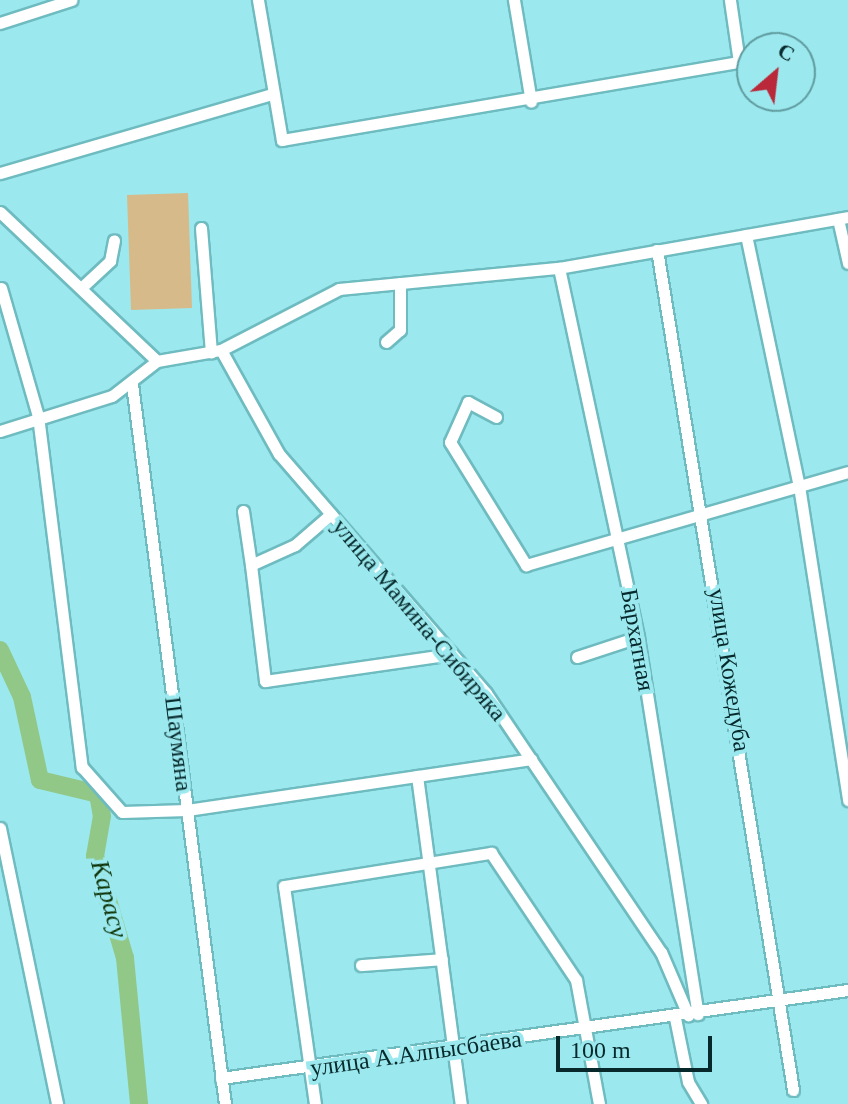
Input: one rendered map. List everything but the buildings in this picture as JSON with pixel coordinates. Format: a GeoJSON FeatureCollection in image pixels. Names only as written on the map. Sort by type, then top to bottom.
{"type":"FeatureCollection","features":[{"type":"Feature","properties":{"kind":"street"},"geometry":{"type":"LineString","coordinates":[[0,23],[71,0]]}},
{"type":"Feature","properties":{"kind":"street"},"geometry":{"type":"LineString","coordinates":[[258,0],[282,140],[531,102],[739,62],[730,0]]}},
{"type":"Feature","properties":{"kind":"street"},"geometry":{"type":"LineString","coordinates":[[514,0],[531,102]]}},
{"type":"Feature","properties":{"kind":"street"},"geometry":{"type":"LineString","coordinates":[[0,173],[272,94]]}},
{"type":"Feature","properties":{"kind":"street"},"geometry":{"type":"LineString","coordinates":[[0,212],[157,361]]}},
{"type":"Feature","properties":{"kind":"street"},"geometry":{"type":"LineString","coordinates":[[0,431],[132,384],[157,361],[216,351],[339,289],[559,268],[843,218],[848,263]]}},
{"type":"Feature","properties":{"kind":"street"},"geometry":{"type":"LineString","coordinates":[[201,228],[216,351]]}},
{"type":"Feature","properties":{"kind":"street"},"geometry":{"type":"LineString","coordinates":[[746,235],[799,486],[848,800]]}},
{"type":"Feature","properties":{"kind":"street"},"geometry":{"type":"LineString","coordinates":[[81,288],[110,261],[114,240]]}},
{"type":"Feature","properties":{"kind":"street","name":"улица Кожедуба"},"geometry":{"type":"LineString","coordinates":[[657,250],[705,515],[793,1090]]}},
{"type":"Feature","properties":{"kind":"street","name":"Бархатная"},"geometry":{"type":"LineString","coordinates":[[559,268],[638,637],[693,1015]]}},
{"type":"Feature","properties":{"kind":"street"},"geometry":{"type":"LineString","coordinates":[[386,342],[400,330],[400,283]]}},
{"type":"Feature","properties":{"kind":"street"},"geometry":{"type":"LineString","coordinates":[[1,288],[38,416],[82,767],[122,812],[187,810],[531,759]]}},
{"type":"Feature","properties":{"kind":"street","name":"улица Мамина-Сибиряка"},"geometry":{"type":"LineString","coordinates":[[216,351],[279,454],[452,654],[531,759],[661,952],[693,1015]]}},
{"type":"Feature","properties":{"kind":"street","name":"Шаумяна"},"geometry":{"type":"LineString","coordinates":[[132,384],[225,1104]]}},
{"type":"Feature","properties":{"kind":"street"},"geometry":{"type":"LineString","coordinates":[[496,417],[468,402],[450,442],[526,565],[848,472]]}},
{"type":"Feature","properties":{"kind":"street"},"geometry":{"type":"LineString","coordinates":[[243,511],[265,681],[452,654]]}},
{"type":"Feature","properties":{"kind":"street"},"geometry":{"type":"LineString","coordinates":[[251,565],[295,545],[331,514]]}},
{"type":"Feature","properties":{"kind":"street"},"geometry":{"type":"LineString","coordinates":[[577,657],[638,637]]}},
{"type":"Feature","properties":{"kind":"street"},"geometry":{"type":"LineString","coordinates":[[417,776],[461,1104]]}},
{"type":"Feature","properties":{"kind":"street"},"geometry":{"type":"LineString","coordinates":[[0,828],[57,1104]]}},
{"type":"Feature","properties":{"kind":"street"},"geometry":{"type":"LineString","coordinates":[[315,1104],[284,886],[491,853],[576,980],[590,1031],[599,1104]]}},
{"type":"Feature","properties":{"kind":"street"},"geometry":{"type":"LineString","coordinates":[[361,965],[442,959]]}},
{"type":"Feature","properties":{"kind":"street","name":"улица А.Алпысбаева"},"geometry":{"type":"LineString","coordinates":[[221,1078],[590,1031],[848,990]]}},
{"type":"Feature","properties":{"kind":"street"},"geometry":{"type":"LineString","coordinates":[[675,1018],[688,1082],[703,1102]]}},
{"type":"Feature","properties":{"kind":"shaded area"},"geometry":{"type":"Polygon","coordinates":[[[188,193],[192,308],[131,310],[127,195],[188,193]]]}},
{"type":"Feature","properties":{"kind":"waterway","name":"Карасу"},"geometry":{"type":"LineString","coordinates":[[0,650],[22,697],[40,780],[98,794],[102,816],[95,856],[125,958],[139,1104]]}}]}
